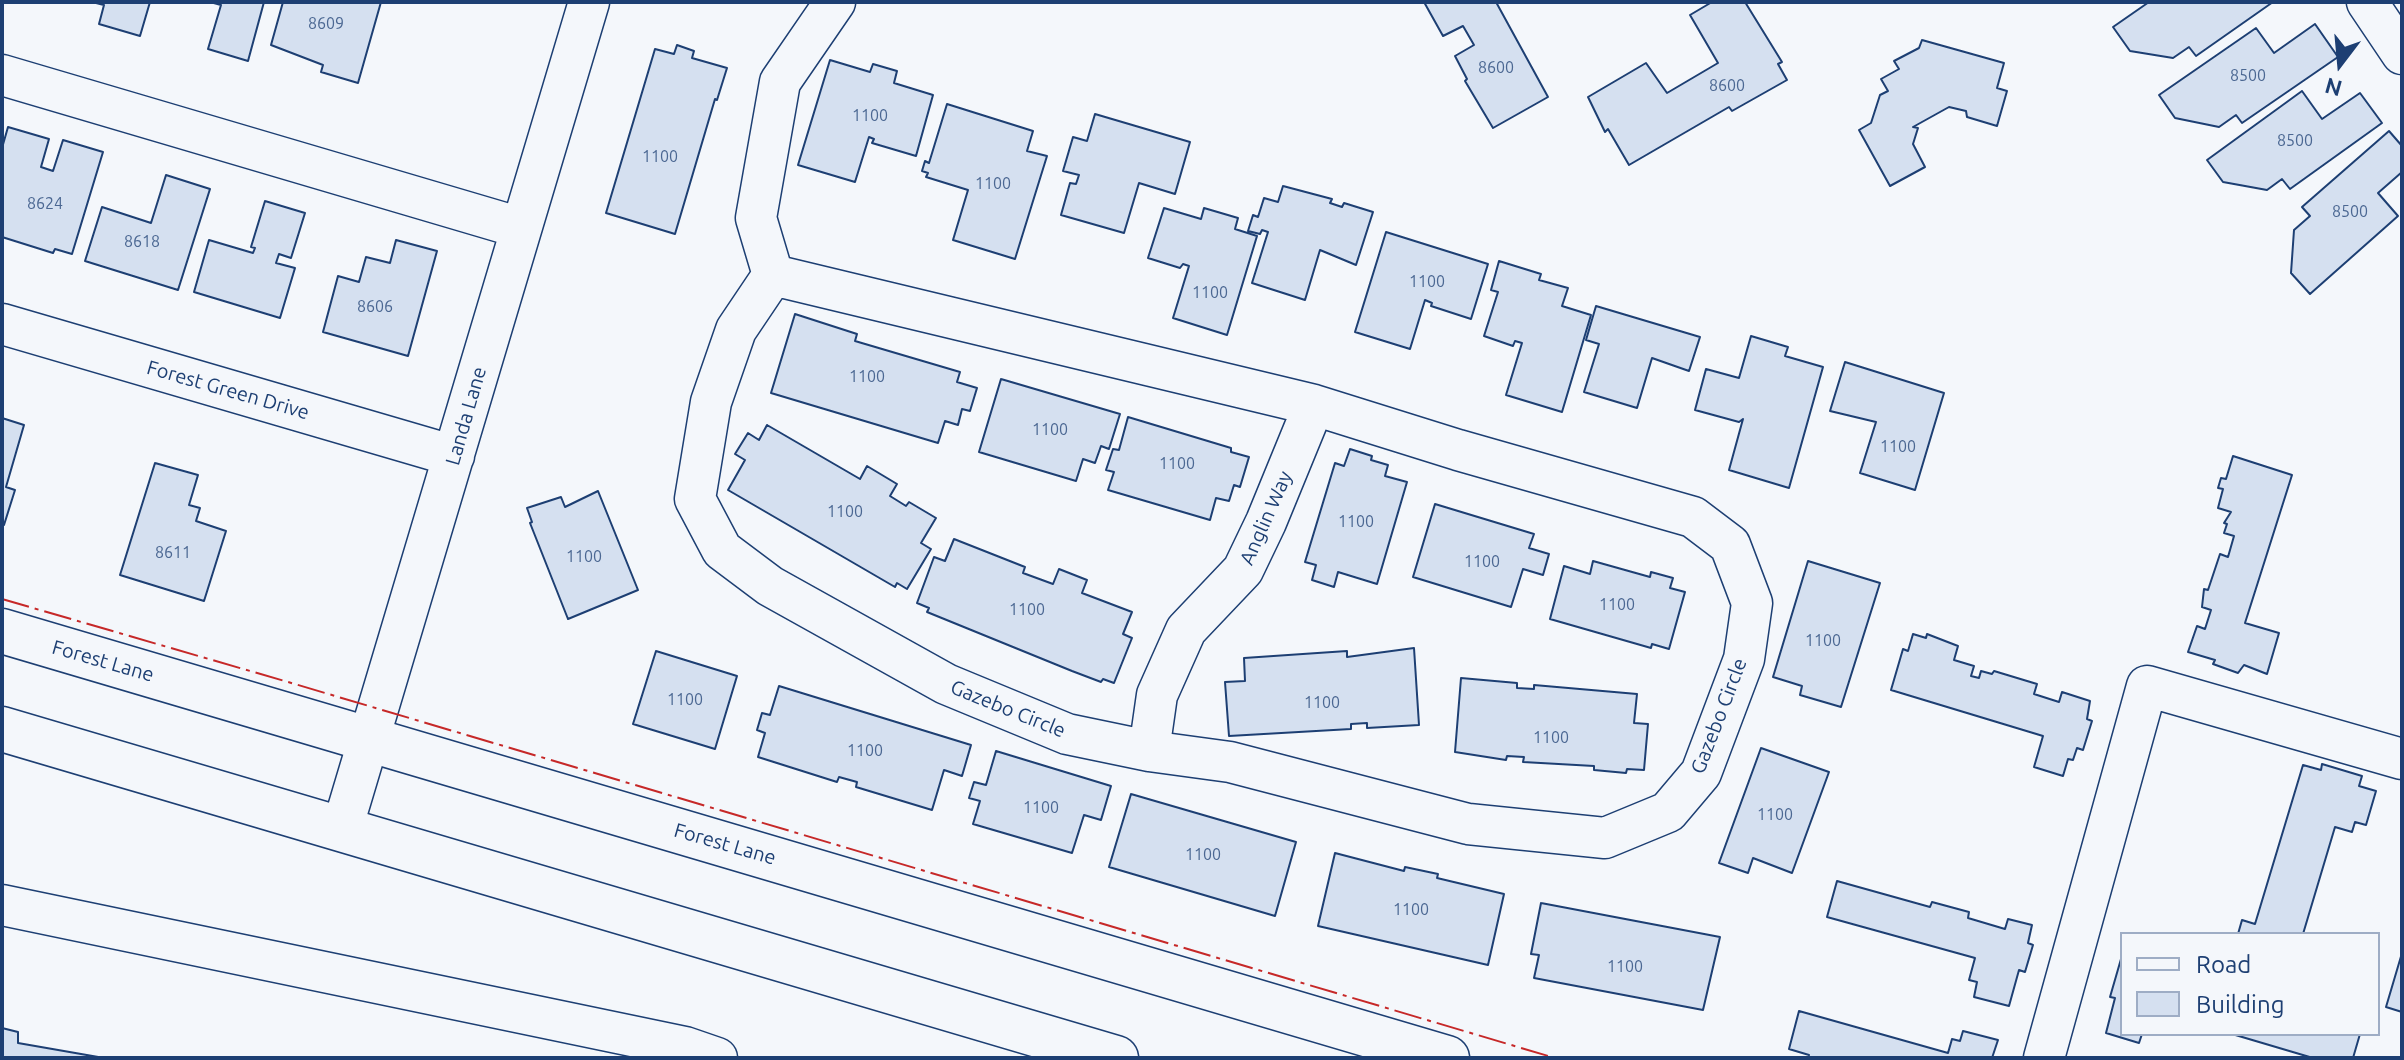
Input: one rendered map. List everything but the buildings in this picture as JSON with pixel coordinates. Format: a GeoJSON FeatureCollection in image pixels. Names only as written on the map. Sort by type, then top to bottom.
{"type":"FeatureCollection","features":[{"type":"Feature","properties":{"kind":"main road","name":"Forest Lane"},"geometry":{"type":"LineString","coordinates":[[2,631],[369,739],[1320,1040],[1447,1058]]}},
{"type":"Feature","properties":{"kind":"main road"},"geometry":{"type":"LineString","coordinates":[[2,729],[1116,1058]]}},
{"type":"Feature","properties":{"kind":"street","name":"Landa Lane"},"geometry":{"type":"LineString","coordinates":[[342,829],[589,2]]}},
{"type":"Feature","properties":{"kind":"street"},"geometry":{"type":"LineString","coordinates":[[773,275],[756,218],[780,82],[835,2]]}},
{"type":"Feature","properties":{"kind":"street"},"geometry":{"type":"LineString","coordinates":[[2367,2],[2402,54]]}},
{"type":"Feature","properties":{"kind":"street"},"geometry":{"type":"LineString","coordinates":[[2,75],[521,228]]}},
{"type":"Feature","properties":{"kind":"street","name":"Gazebo Circle"},"geometry":{"type":"LineString","coordinates":[[773,275],[1314,405],[1693,517],[1730,545],[1752,603],[1744,659],[1701,773],[1668,812],[1605,838],[1468,824],[1230,762],[1149,751],[1067,734],[946,684],[770,586],[722,550],[695,499],[711,402],[736,330],[773,275]]}},
{"type":"Feature","properties":{"kind":"street","name":"Forest Green Drive"},"geometry":{"type":"LineString","coordinates":[[2,324],[454,456]]}},
{"type":"Feature","properties":{"kind":"street","name":"Anglin Way"},"geometry":{"type":"LineString","coordinates":[[1149,751],[1157,695],[1186,630],[1243,570],[1314,405]]}},
{"type":"Feature","properties":{"kind":"street"},"geometry":{"type":"LineString","coordinates":[[2044,1058],[2147,686],[2402,759]]}},
{"type":"Feature","properties":{"kind":"street"},"geometry":{"type":"LineString","coordinates":[[2,905],[685,1047],[717,1058]]}},
{"type":"Feature","properties":{"kind":"power"},"geometry":{"type":"LineString","coordinates":[[2,599],[1555,1058]]}}]}
